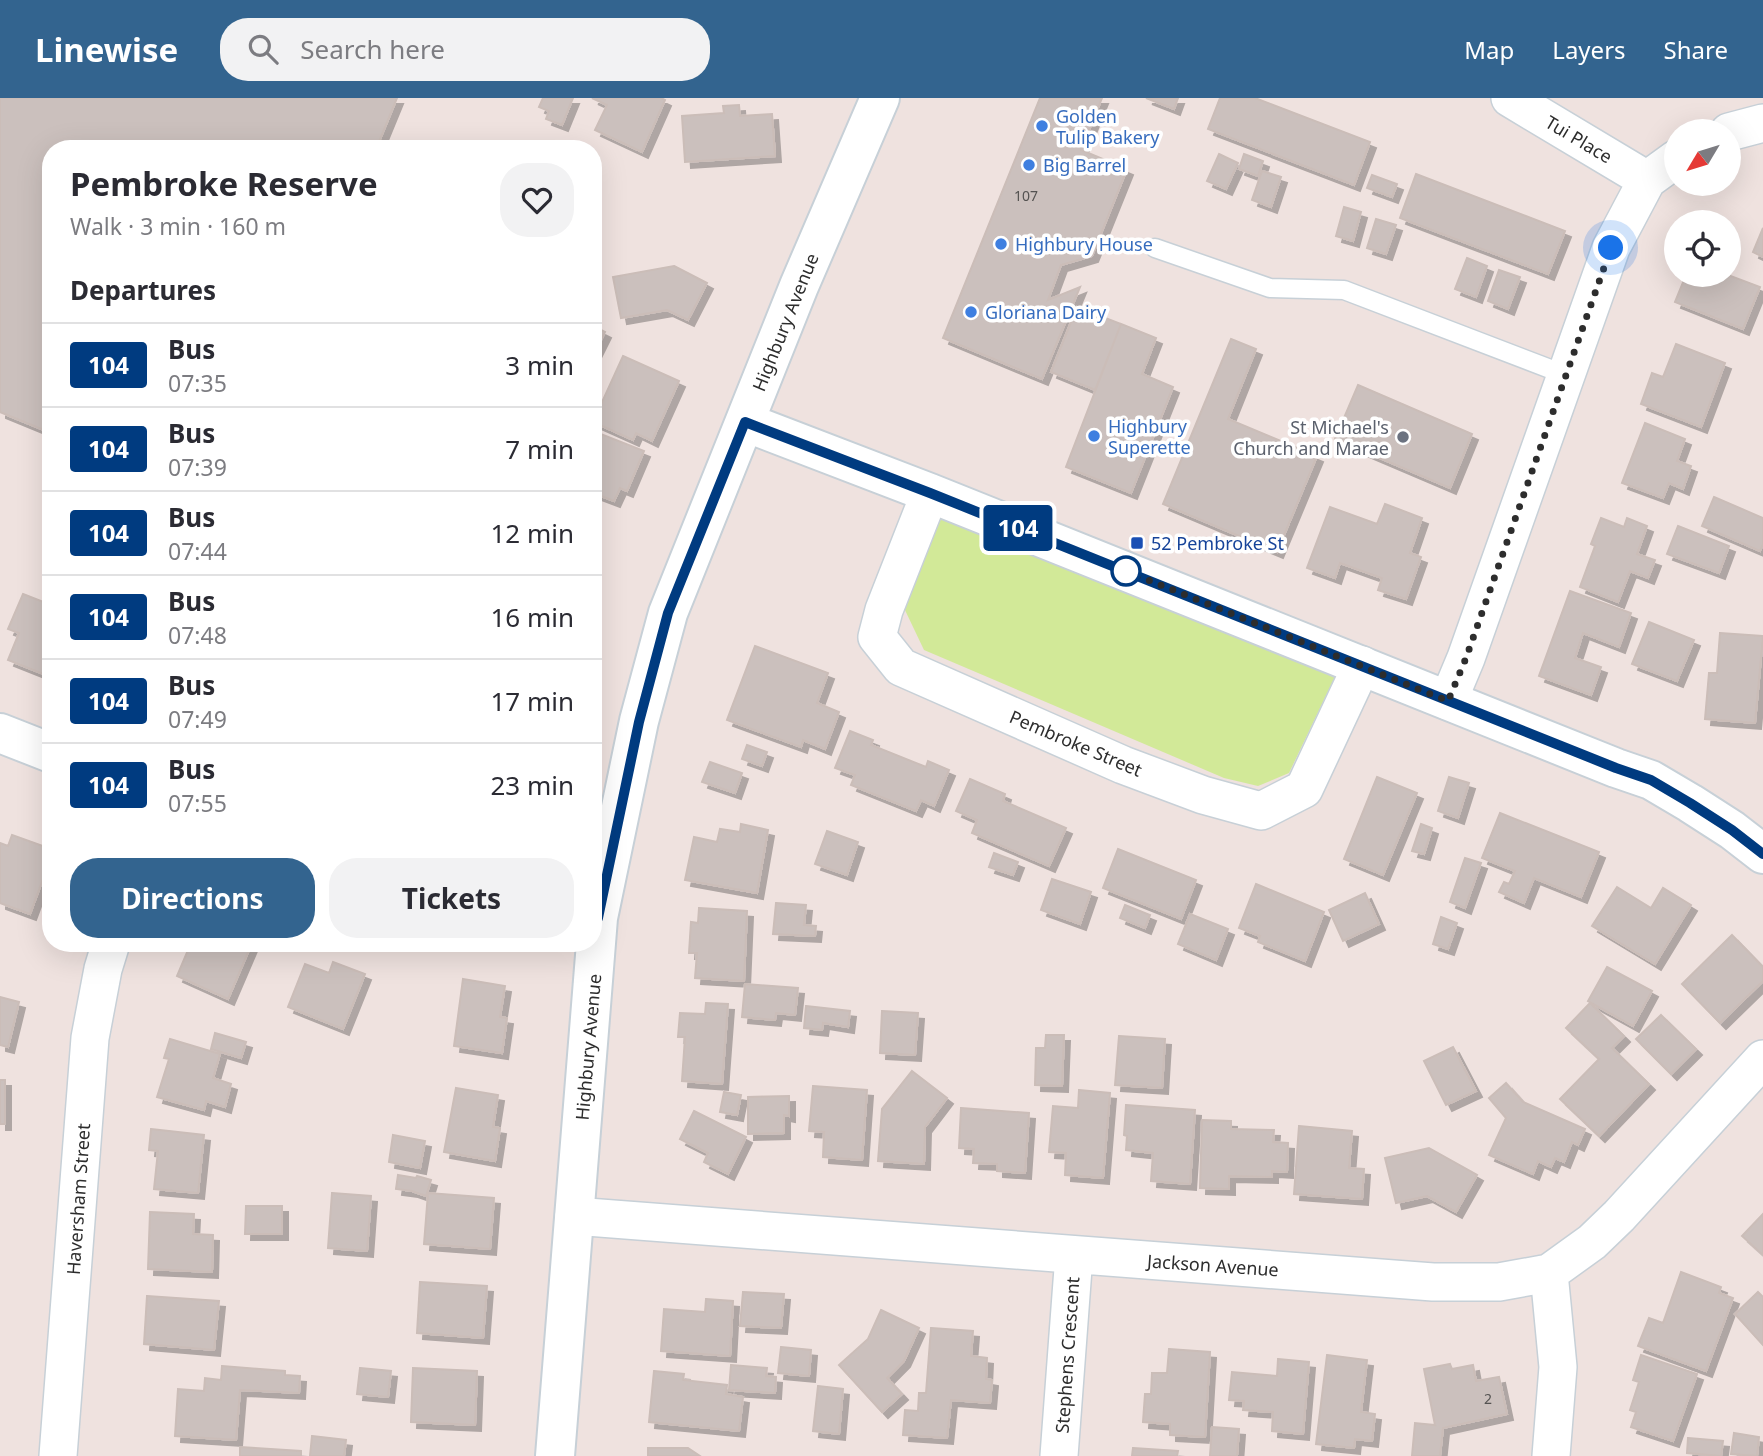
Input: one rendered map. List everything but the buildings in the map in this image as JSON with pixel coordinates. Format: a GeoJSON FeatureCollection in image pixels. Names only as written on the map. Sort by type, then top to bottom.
{"type":"FeatureCollection","features":[{"type":"Feature","properties":{"kind":"street","name":"Highbury Avenue"},"geometry":{"type":"LineString","coordinates":[[602,891],[639,722],[668,613],[799,286],[880,98]]}},
{"type":"Feature","properties":{"kind":"street","name":"Tui Place"},"geometry":{"type":"LineString","coordinates":[[1510,98],[1647,180]]}},
{"type":"Feature","properties":{"kind":"street"},"geometry":{"type":"LineString","coordinates":[[1741,129],[1763,123]]}},
{"type":"Feature","properties":{"kind":"street"},"geometry":{"type":"LineString","coordinates":[[1448,701],[1466,658],[1611,248],[1647,180],[1664,168]]}},
{"type":"Feature","properties":{"kind":"street"},"geometry":{"type":"LineString","coordinates":[[745,422],[1651,780],[1732,830],[1763,854]]}},
{"type":"Feature","properties":{"kind":"street","name":"Pembroke Street"},"geometry":{"type":"LineString","coordinates":[[930,493],[884,610],[877,637],[901,667],[1123,765],[1203,795],[1261,811],[1304,789],[1362,665]]}},
{"type":"Feature","properties":{"kind":"street"},"geometry":{"type":"LineString","coordinates":[[0,733],[42,749]]}},
{"type":"Feature","properties":{"kind":"street","name":"Haversham Street"},"geometry":{"type":"LineString","coordinates":[[58,1456],[90,1038],[108,952]]}},
{"type":"Feature","properties":{"kind":"street","name":"Highbury Avenue"},"geometry":{"type":"LineString","coordinates":[[555,1456],[593,952]]}},
{"type":"Feature","properties":{"kind":"street","name":"Jackson Avenue"},"geometry":{"type":"LineString","coordinates":[[574,1216],[1433,1282],[1499,1282],[1549,1273],[1592,1242],[1763,1059]]}},
{"type":"Feature","properties":{"kind":"street","name":"Stephens Crescent"},"geometry":{"type":"LineString","coordinates":[[1059,1456],[1074,1255]]}},
{"type":"Feature","properties":{"kind":"street"},"geometry":{"type":"LineString","coordinates":[[1549,1273],[1558,1367],[1551,1456]]}},
{"type":"Feature","properties":{"kind":"lane"},"geometry":{"type":"LineString","coordinates":[[1155,248],[1270,288],[1344,290],[1566,375]]}},
{"type":"Feature","properties":{"kind":"green space"},"geometry":{"type":"Polygon","coordinates":[[[942,516],[1336,675],[1289,773],[1258,786],[1224,778],[924,650],[904,608],[942,516]]]}},
{"type":"Feature","properties":{"kind":"bus line","name":"104"},"geometry":{"type":"LineString","coordinates":[[602,899],[639,722],[668,613],[745,422],[1651,780],[1732,830],[1763,854]]}},
{"type":"Feature","properties":{"kind":"place","name":"Golden Tulip Bakery"},"geometry":{"type":"Point","coordinates":[1042,126]}},
{"type":"Feature","properties":{"kind":"place","name":"Big Barrel"},"geometry":{"type":"Point","coordinates":[1029,165]}},
{"type":"Feature","properties":{"kind":"place","name":"Highbury House"},"geometry":{"type":"Point","coordinates":[1001,244]}},
{"type":"Feature","properties":{"kind":"place","name":"Gloriana Dairy"},"geometry":{"type":"Point","coordinates":[971,312]}},
{"type":"Feature","properties":{"kind":"place","name":"Highbury Superette"},"geometry":{"type":"Point","coordinates":[1094,436]}},
{"type":"Feature","properties":{"kind":"place","name":"St Michael's Church and Marae"},"geometry":{"type":"Point","coordinates":[1403,437]}},
{"type":"Feature","properties":{"kind":"place","name":"52 Pembroke St"},"geometry":{"type":"Point","coordinates":[1137,543]}},
{"type":"Feature","properties":{"kind":"route"},"geometry":{"type":"LineString","coordinates":[[1126,571],[1448,701],[1466,658],[1611,248]]}}]}
